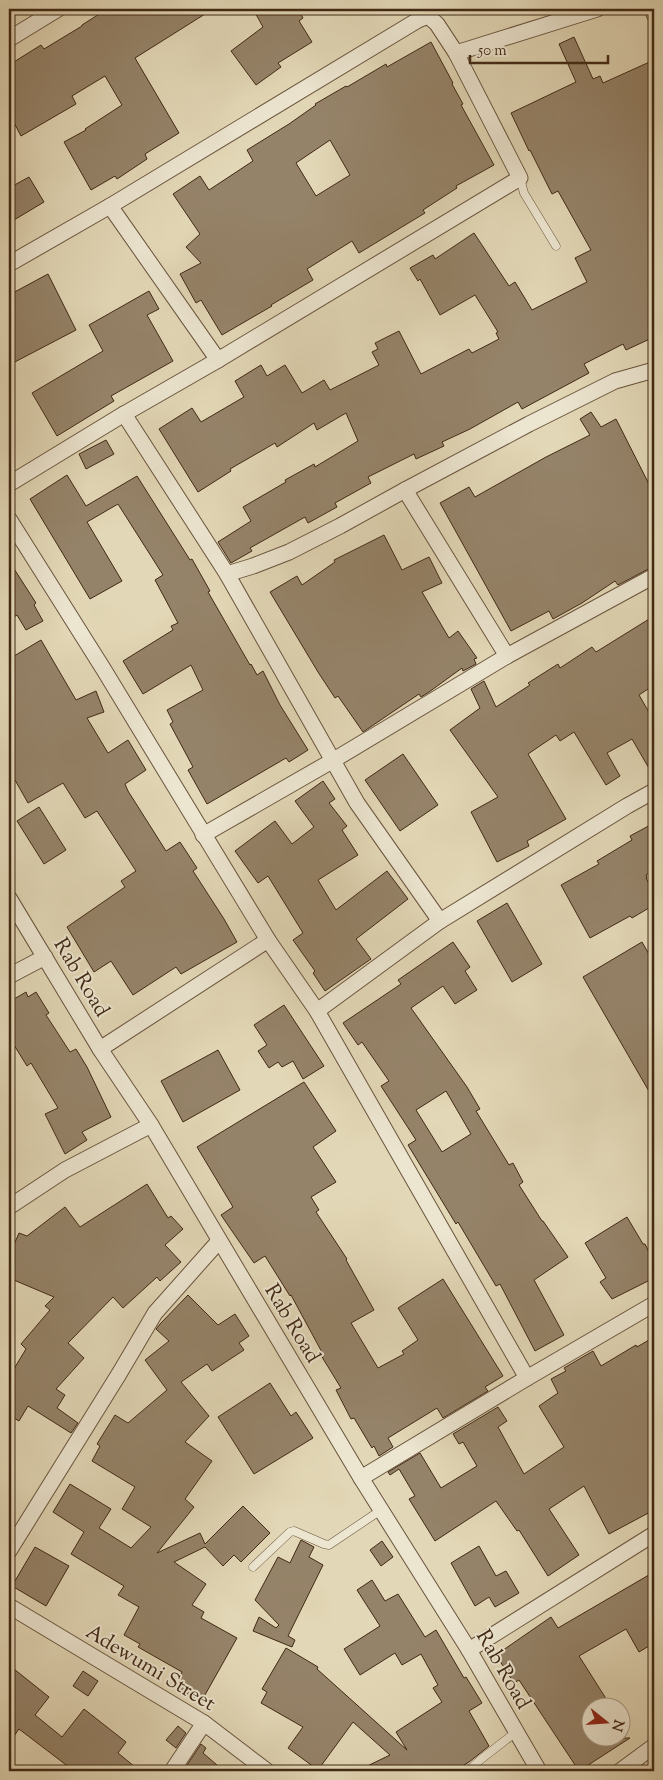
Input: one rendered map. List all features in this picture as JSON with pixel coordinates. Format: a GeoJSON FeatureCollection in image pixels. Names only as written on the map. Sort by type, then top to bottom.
{"type":"FeatureCollection","features":[{"type":"Feature","properties":{"kind":"street"},"geometry":{"type":"LineString","coordinates":[[9,39],[58,9]]}},
{"type":"Feature","properties":{"kind":"street"},"geometry":{"type":"LineString","coordinates":[[456,53],[597,9]]}},
{"type":"Feature","properties":{"kind":"street"},"geometry":{"type":"LineString","coordinates":[[652,9],[654,14]]}},
{"type":"Feature","properties":{"kind":"street"},"geometry":{"type":"LineString","coordinates":[[9,264],[110,206],[418,20],[428,16],[437,24],[456,53],[520,178],[9,484]]}},
{"type":"Feature","properties":{"kind":"street"},"geometry":{"type":"LineString","coordinates":[[110,206],[218,360]]}},
{"type":"Feature","properties":{"kind":"street"},"geometry":{"type":"LineString","coordinates":[[227,574],[288,552],[529,424],[615,381],[654,370]]}},
{"type":"Feature","properties":{"kind":"street"},"geometry":{"type":"LineString","coordinates":[[124,414],[227,574],[357,803],[440,921]]}},
{"type":"Feature","properties":{"kind":"street"},"geometry":{"type":"LineString","coordinates":[[405,490],[507,656]]}},
{"type":"Feature","properties":{"kind":"street"},"geometry":{"type":"LineString","coordinates":[[9,519],[104,670],[268,940],[317,1011],[527,1378]]}},
{"type":"Feature","properties":{"kind":"street"},"geometry":{"type":"LineString","coordinates":[[204,835],[507,656],[654,576]]}},
{"type":"Feature","properties":{"kind":"street"},"geometry":{"type":"LineString","coordinates":[[317,1011],[440,921],[654,791]]}},
{"type":"Feature","properties":{"kind":"street","name":"Rab Road"},"geometry":{"type":"LineString","coordinates":[[9,898],[100,1049],[151,1125],[361,1478],[469,1650],[539,1771]]}},
{"type":"Feature","properties":{"kind":"street"},"geometry":{"type":"LineString","coordinates":[[100,1049],[268,940]]}},
{"type":"Feature","properties":{"kind":"street"},"geometry":{"type":"LineString","coordinates":[[9,976],[45,957]]}},
{"type":"Feature","properties":{"kind":"street"},"geometry":{"type":"LineString","coordinates":[[9,1207],[65,1170],[151,1125]]}},
{"type":"Feature","properties":{"kind":"street"},"geometry":{"type":"LineString","coordinates":[[9,1551],[155,1313],[219,1240]]}},
{"type":"Feature","properties":{"kind":"street"},"geometry":{"type":"LineString","coordinates":[[361,1478],[654,1304]]}},
{"type":"Feature","properties":{"kind":"street"},"geometry":{"type":"LineString","coordinates":[[469,1650],[654,1534]]}},
{"type":"Feature","properties":{"kind":"street","name":"Adewumi Street"},"geometry":{"type":"LineString","coordinates":[[9,1606],[204,1723],[267,1771]]}},
{"type":"Feature","properties":{"kind":"street"},"geometry":{"type":"LineString","coordinates":[[172,1771],[204,1723]]}},
{"type":"Feature","properties":{"kind":"street"},"geometry":{"type":"LineString","coordinates":[[620,1771],[654,1746]]}},
{"type":"Feature","properties":{"kind":"lane"},"geometry":{"type":"LineString","coordinates":[[520,178],[524,193],[556,246]]}},
{"type":"Feature","properties":{"kind":"lane"},"geometry":{"type":"LineString","coordinates":[[253,1567],[290,1532],[294,1531],[328,1545],[334,1543],[381,1510]]}},
{"type":"Feature","properties":{"kind":"lane"},"geometry":{"type":"LineString","coordinates":[[468,1771],[516,1732]]}},
{"type":"Feature","properties":{"kind":"building"},"geometry":{"type":"Polygon","coordinates":[[[107,9],[213,9],[135,58],[179,133],[145,154],[147,159],[117,179],[115,176],[91,190],[64,142],[86,130],[122,105],[105,76],[72,96],[76,104],[21,136],[9,113],[9,65],[41,45],[44,49],[107,9]]]}},
{"type":"Feature","properties":{"kind":"building"},"geometry":{"type":"Polygon","coordinates":[[[253,9],[298,9],[303,18],[299,21],[312,42],[278,63],[281,67],[256,85],[231,51],[263,27],[253,9]]]}},
{"type":"Feature","properties":{"kind":"building"},"geometry":{"type":"Polygon","coordinates":[[[574,37],[593,79],[600,76],[603,83],[654,60],[654,337],[626,350],[623,344],[584,364],[589,373],[522,409],[518,402],[470,429],[442,442],[444,446],[416,459],[414,454],[368,477],[371,483],[335,503],[337,507],[308,523],[305,517],[250,548],[252,551],[231,563],[218,542],[251,521],[243,507],[286,482],[285,480],[314,464],[315,467],[358,441],[346,413],[317,430],[314,423],[277,447],[275,443],[230,469],[231,471],[198,492],[159,429],[192,408],[201,422],[244,397],[235,381],[261,365],[267,376],[285,365],[302,393],[324,380],[330,390],[379,365],[372,352],[378,349],[375,343],[399,331],[421,374],[469,349],[472,353],[499,339],[496,333],[498,332],[475,295],[440,315],[420,279],[418,281],[410,268],[433,255],[435,259],[474,233],[509,286],[515,282],[532,310],[587,282],[575,258],[591,250],[558,191],[552,194],[511,113],[576,82],[559,44],[574,37]]]}},
{"type":"Feature","properties":{"kind":"building"},"geometry":{"type":"Polygon","coordinates":[[[431,42],[463,104],[461,105],[494,165],[456,186],[457,188],[423,210],[425,213],[359,253],[352,241],[307,269],[313,280],[222,335],[201,300],[196,303],[180,274],[201,263],[186,247],[200,234],[173,194],[200,176],[209,190],[253,161],[247,150],[289,124],[315,104],[386,64],[387,67],[431,42]],[[330,140],[296,163],[316,196],[350,175],[330,140]]]}},
{"type":"Feature","properties":{"kind":"building"},"geometry":{"type":"Polygon","coordinates":[[[29,177],[44,202],[9,223],[9,188],[29,177]]]}},
{"type":"Feature","properties":{"kind":"building"},"geometry":{"type":"Polygon","coordinates":[[[48,274],[76,330],[9,365],[9,346],[15,343],[9,329],[9,295],[48,274]]]}},
{"type":"Feature","properties":{"kind":"building"},"geometry":{"type":"Polygon","coordinates":[[[149,291],[159,309],[147,315],[173,361],[111,396],[114,401],[57,436],[32,393],[103,351],[89,325],[149,291]]]}},
{"type":"Feature","properties":{"kind":"building"},"geometry":{"type":"Polygon","coordinates":[[[591,412],[601,427],[616,419],[654,494],[654,566],[618,585],[615,581],[582,603],[553,619],[549,611],[511,631],[440,503],[469,487],[475,497],[546,457],[590,435],[580,419],[591,412]]]}},
{"type":"Feature","properties":{"kind":"building"},"geometry":{"type":"Polygon","coordinates":[[[106,440],[114,454],[86,469],[79,454],[106,440]]]}},
{"type":"Feature","properties":{"kind":"building"},"geometry":{"type":"Polygon","coordinates":[[[67,475],[86,506],[137,476],[190,560],[192,559],[210,591],[208,592],[250,665],[257,675],[263,671],[280,705],[308,750],[289,762],[286,758],[207,804],[188,770],[193,767],[170,724],[173,722],[167,710],[203,690],[191,665],[143,694],[123,661],[173,630],[171,626],[178,623],[155,580],[163,575],[118,504],[87,522],[122,581],[90,599],[30,499],[67,475]]]}},
{"type":"Feature","properties":{"kind":"building"},"geometry":{"type":"Polygon","coordinates":[[[384,535],[402,570],[429,557],[442,583],[422,592],[449,638],[458,631],[477,658],[474,659],[476,664],[463,671],[462,668],[429,692],[421,697],[419,694],[363,732],[338,696],[335,698],[270,592],[297,576],[302,585],[335,562],[334,560],[384,535]]]}},
{"type":"Feature","properties":{"kind":"building"},"geometry":{"type":"Polygon","coordinates":[[[9,561],[36,603],[34,605],[43,621],[26,630],[17,615],[9,620],[9,561]]]}},
{"type":"Feature","properties":{"kind":"building"},"geometry":{"type":"Polygon","coordinates":[[[654,616],[654,685],[639,695],[654,721],[654,777],[632,739],[607,753],[620,776],[606,785],[574,732],[560,741],[556,735],[528,754],[566,819],[527,841],[529,846],[497,862],[471,812],[498,797],[450,730],[480,708],[471,689],[484,681],[496,707],[558,664],[560,668],[592,647],[596,652],[654,616]]]}},
{"type":"Feature","properties":{"kind":"building"},"geometry":{"type":"Polygon","coordinates":[[[41,640],[76,700],[96,691],[104,712],[87,718],[108,753],[128,740],[146,770],[125,784],[128,791],[166,851],[180,842],[197,868],[193,871],[237,942],[181,974],[176,967],[133,995],[111,961],[94,972],[67,927],[125,887],[121,881],[136,871],[97,811],[85,818],[63,783],[28,803],[15,780],[9,784],[9,659],[41,640]]]}},
{"type":"Feature","properties":{"kind":"building"},"geometry":{"type":"Polygon","coordinates":[[[403,754],[438,805],[400,831],[365,780],[403,754]]]}},
{"type":"Feature","properties":{"kind":"building"},"geometry":{"type":"Polygon","coordinates":[[[323,781],[335,799],[329,803],[347,826],[342,830],[358,855],[318,880],[336,910],[387,871],[408,899],[356,939],[371,959],[325,991],[313,973],[315,971],[293,940],[303,933],[268,876],[258,883],[235,851],[275,821],[292,844],[314,827],[295,801],[323,781]]]}},
{"type":"Feature","properties":{"kind":"building"},"geometry":{"type":"Polygon","coordinates":[[[39,807],[66,850],[44,864],[17,821],[39,807]]]}},
{"type":"Feature","properties":{"kind":"building"},"geometry":{"type":"Polygon","coordinates":[[[654,823],[654,870],[646,875],[646,878],[654,893],[654,905],[590,938],[561,885],[599,864],[597,861],[632,840],[630,836],[654,823]]]}},
{"type":"Feature","properties":{"kind":"building"},"geometry":{"type":"Polygon","coordinates":[[[507,903],[542,964],[512,982],[477,921],[507,903]]]}},
{"type":"Feature","properties":{"kind":"building"},"geometry":{"type":"Polygon","coordinates":[[[453,942],[470,967],[465,971],[477,990],[455,1004],[443,986],[411,1008],[467,1087],[480,1109],[476,1111],[509,1165],[513,1163],[523,1182],[519,1185],[568,1257],[534,1280],[564,1335],[535,1351],[500,1284],[496,1286],[458,1222],[456,1224],[408,1145],[416,1140],[381,1086],[389,1081],[362,1042],[358,1045],[343,1023],[401,984],[398,980],[453,942]],[[446,1091],[416,1110],[442,1152],[471,1134],[446,1091]]]}},
{"type":"Feature","properties":{"kind":"building"},"geometry":{"type":"Polygon","coordinates":[[[642,942],[654,963],[654,1100],[583,977],[642,942]]]}},
{"type":"Feature","properties":{"kind":"building"},"geometry":{"type":"Polygon","coordinates":[[[26,992],[28,997],[36,992],[49,1013],[46,1015],[70,1052],[76,1049],[87,1067],[111,1117],[82,1132],[87,1140],[65,1154],[45,1114],[58,1108],[31,1063],[27,1066],[9,1037],[9,1002],[26,992]]]}},
{"type":"Feature","properties":{"kind":"building"},"geometry":{"type":"Polygon","coordinates":[[[284,1005],[324,1066],[303,1079],[293,1061],[282,1067],[278,1062],[269,1068],[258,1051],[267,1045],[254,1025],[284,1005]]]}},
{"type":"Feature","properties":{"kind":"building"},"geometry":{"type":"Polygon","coordinates":[[[218,1050],[240,1090],[183,1122],[161,1081],[218,1050]]]}},
{"type":"Feature","properties":{"kind":"building"},"geometry":{"type":"Polygon","coordinates":[[[304,1082],[336,1131],[313,1147],[336,1182],[311,1197],[319,1210],[316,1212],[347,1259],[374,1310],[351,1323],[378,1368],[404,1354],[402,1351],[418,1340],[398,1308],[443,1279],[503,1376],[485,1387],[488,1391],[443,1418],[437,1408],[388,1438],[393,1447],[379,1456],[354,1418],[351,1419],[336,1390],[341,1388],[322,1357],[324,1356],[291,1295],[265,1256],[254,1263],[221,1215],[233,1207],[197,1147],[304,1082]]]}},
{"type":"Feature","properties":{"kind":"building"},"geometry":{"type":"Polygon","coordinates":[[[147,1184],[168,1218],[171,1216],[183,1229],[165,1245],[181,1262],[160,1281],[157,1277],[123,1308],[113,1297],[68,1343],[84,1358],[56,1389],[65,1395],[57,1408],[78,1423],[71,1433],[28,1406],[19,1421],[9,1415],[9,1377],[26,1349],[21,1344],[50,1310],[45,1306],[54,1297],[9,1278],[9,1256],[19,1233],[27,1236],[65,1207],[80,1227],[147,1184]]]}},
{"type":"Feature","properties":{"kind":"building"},"geometry":{"type":"Polygon","coordinates":[[[627,1217],[643,1244],[645,1244],[654,1263],[654,1278],[612,1299],[600,1282],[606,1278],[585,1243],[627,1217]]]}},
{"type":"Feature","properties":{"kind":"building"},"geometry":{"type":"Polygon","coordinates":[[[188,1295],[218,1325],[235,1314],[249,1336],[239,1343],[244,1350],[212,1371],[207,1364],[181,1382],[209,1416],[185,1442],[212,1461],[185,1499],[194,1507],[157,1553],[200,1533],[205,1544],[243,1506],[270,1533],[241,1562],[234,1555],[223,1566],[205,1547],[174,1562],[206,1584],[192,1605],[204,1612],[201,1618],[237,1638],[201,1702],[174,1686],[182,1672],[138,1647],[140,1644],[124,1635],[139,1607],[118,1595],[124,1586],[71,1554],[84,1532],[53,1512],[70,1484],[111,1509],[99,1528],[131,1548],[151,1527],[122,1509],[135,1487],[92,1461],[100,1446],[97,1444],[115,1415],[128,1423],[167,1390],[145,1360],[169,1341],[156,1329],[188,1295]]]}},
{"type":"Feature","properties":{"kind":"building"},"geometry":{"type":"Polygon","coordinates":[[[654,1337],[654,1510],[609,1534],[584,1486],[549,1509],[579,1555],[548,1576],[519,1530],[517,1531],[496,1501],[435,1541],[409,1499],[415,1496],[399,1469],[390,1475],[388,1472],[420,1453],[441,1488],[477,1466],[463,1442],[459,1444],[453,1434],[498,1407],[507,1421],[498,1427],[524,1474],[564,1447],[539,1406],[558,1393],[551,1379],[566,1371],[564,1368],[593,1351],[601,1366],[636,1345],[637,1347],[654,1337]]]}},
{"type":"Feature","properties":{"kind":"building"},"geometry":{"type":"Polygon","coordinates":[[[270,1383],[291,1416],[296,1412],[313,1438],[254,1474],[218,1417],[270,1383]]]}},
{"type":"Feature","properties":{"kind":"building"},"geometry":{"type":"Polygon","coordinates":[[[301,1540],[314,1547],[309,1557],[323,1565],[288,1636],[295,1640],[292,1647],[253,1631],[259,1617],[276,1628],[279,1625],[255,1600],[278,1557],[290,1563],[301,1540]]]}},
{"type":"Feature","properties":{"kind":"building"},"geometry":{"type":"Polygon","coordinates":[[[382,1541],[393,1557],[381,1566],[370,1550],[382,1541]]]}},
{"type":"Feature","properties":{"kind":"building"},"geometry":{"type":"Polygon","coordinates":[[[479,1546],[496,1576],[506,1571],[519,1593],[495,1607],[489,1597],[475,1606],[451,1563],[479,1546]]]}},
{"type":"Feature","properties":{"kind":"building"},"geometry":{"type":"Polygon","coordinates":[[[35,1547],[69,1566],[46,1606],[12,1586],[35,1547]]]}},
{"type":"Feature","properties":{"kind":"building"},"geometry":{"type":"Polygon","coordinates":[[[654,1572],[654,1643],[639,1652],[626,1629],[579,1656],[606,1698],[580,1698],[580,1748],[615,1748],[579,1771],[519,1680],[514,1683],[496,1655],[551,1617],[558,1628],[654,1572]]]}},
{"type":"Feature","properties":{"kind":"building"},"geometry":{"type":"Polygon","coordinates":[[[372,1580],[385,1601],[398,1594],[425,1637],[436,1630],[464,1678],[466,1677],[482,1703],[469,1711],[489,1746],[454,1771],[357,1771],[390,1755],[353,1722],[318,1770],[288,1748],[303,1727],[261,1703],[267,1692],[262,1689],[286,1648],[318,1667],[317,1669],[407,1750],[396,1732],[442,1702],[433,1688],[438,1685],[421,1654],[402,1665],[395,1653],[360,1675],[344,1649],[380,1626],[357,1590],[372,1580]]]}},
{"type":"Feature","properties":{"kind":"building"},"geometry":{"type":"Polygon","coordinates":[[[9,1665],[49,1697],[35,1715],[62,1737],[84,1709],[126,1742],[118,1753],[140,1771],[74,1771],[19,1729],[9,1743],[9,1665]]]}},
{"type":"Feature","properties":{"kind":"building"},"geometry":{"type":"Polygon","coordinates":[[[83,1671],[98,1681],[88,1696],[73,1686],[83,1671]]]}},
{"type":"Feature","properties":{"kind":"building"},"geometry":{"type":"Polygon","coordinates":[[[178,1726],[186,1733],[176,1748],[166,1740],[178,1726]]]}},
{"type":"Feature","properties":{"kind":"building"},"geometry":{"type":"Polygon","coordinates":[[[201,1744],[206,1748],[203,1753],[224,1771],[189,1771],[185,1768],[201,1744]]]}}]}
